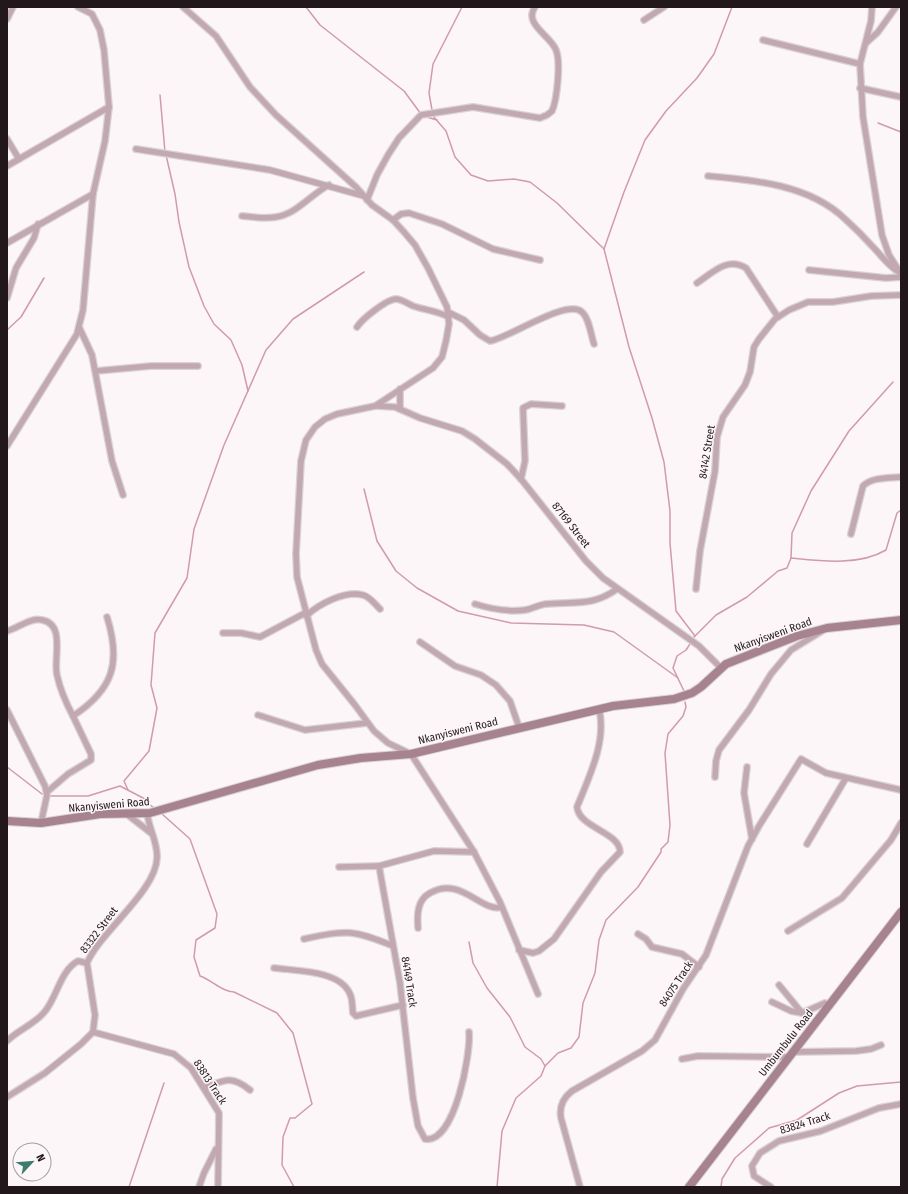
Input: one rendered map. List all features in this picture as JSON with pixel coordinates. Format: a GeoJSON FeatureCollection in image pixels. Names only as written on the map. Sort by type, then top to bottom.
{"type":"FeatureCollection","features":[{"type":"Feature","properties":{"kind":"street"},"geometry":{"type":"LineString","coordinates":[[7,19],[13,7]]}},
{"type":"Feature","properties":{"kind":"street"},"geometry":{"type":"LineString","coordinates":[[7,446],[79,327],[83,310],[93,194],[105,141],[110,107],[104,50],[100,30],[92,14],[78,7]]}},
{"type":"Feature","properties":{"kind":"street"},"geometry":{"type":"LineString","coordinates":[[183,7],[216,36],[250,87],[271,110],[366,198],[393,220],[415,245],[438,287],[448,314],[446,341],[440,360],[433,368],[375,406],[337,414],[325,419],[310,433],[303,446],[297,524],[296,568],[306,614],[322,664],[355,705],[367,723],[384,740],[411,754],[474,852],[502,907],[538,994]]}},
{"type":"Feature","properties":{"kind":"street"},"geometry":{"type":"LineString","coordinates":[[366,198],[388,155],[400,138],[421,115],[473,107],[540,118],[552,111],[554,107],[558,58],[553,43],[538,29],[533,21],[532,12],[535,7]]}},
{"type":"Feature","properties":{"kind":"street"},"geometry":{"type":"LineString","coordinates":[[644,20],[664,7]]}},
{"type":"Feature","properties":{"kind":"street"},"geometry":{"type":"LineString","coordinates":[[872,7],[866,43],[860,64],[860,88],[867,149],[879,224],[886,248],[901,275]]}},
{"type":"Feature","properties":{"kind":"street"},"geometry":{"type":"LineString","coordinates":[[866,43],[878,32],[896,7]]}},
{"type":"Feature","properties":{"kind":"street"},"geometry":{"type":"LineString","coordinates":[[763,40],[860,64]]}},
{"type":"Feature","properties":{"kind":"street"},"geometry":{"type":"LineString","coordinates":[[860,88],[901,97]]}},
{"type":"Feature","properties":{"kind":"street"},"geometry":{"type":"LineString","coordinates":[[7,166],[110,107]]}},
{"type":"Feature","properties":{"kind":"street"},"geometry":{"type":"LineString","coordinates":[[7,139],[19,159]]}},
{"type":"Feature","properties":{"kind":"street"},"geometry":{"type":"LineString","coordinates":[[136,149],[270,170],[329,185],[366,198]]}},
{"type":"Feature","properties":{"kind":"street"},"geometry":{"type":"LineString","coordinates":[[708,176],[765,183],[797,191],[820,200],[844,218],[888,265],[901,275]]}},
{"type":"Feature","properties":{"kind":"street"},"geometry":{"type":"LineString","coordinates":[[242,216],[270,218],[286,214],[329,185]]}},
{"type":"Feature","properties":{"kind":"street"},"geometry":{"type":"LineString","coordinates":[[7,243],[93,194]]}},
{"type":"Feature","properties":{"kind":"street"},"geometry":{"type":"LineString","coordinates":[[393,220],[401,214],[409,213],[442,224],[494,249],[540,260]]}},
{"type":"Feature","properties":{"kind":"street"},"geometry":{"type":"LineString","coordinates":[[7,298],[16,268],[34,238],[38,224]]}},
{"type":"Feature","properties":{"kind":"street"},"geometry":{"type":"LineString","coordinates":[[697,283],[725,264],[742,265],[746,268],[778,317]]}},
{"type":"Feature","properties":{"kind":"street"},"geometry":{"type":"LineString","coordinates":[[809,270],[886,278],[901,275]]}},
{"type":"Feature","properties":{"kind":"street","name":"84142 Street"},"geometry":{"type":"LineString","coordinates":[[696,589],[700,550],[715,471],[715,451],[720,426],[723,417],[745,385],[750,372],[754,347],[778,317],[789,310],[808,302],[833,302],[871,296],[901,295]]}},
{"type":"Feature","properties":{"kind":"street"},"geometry":{"type":"LineString","coordinates":[[357,327],[367,315],[394,300],[401,300],[413,306],[448,314],[464,320],[480,336],[490,341],[559,311],[576,308],[581,310],[585,316],[594,344]]}},
{"type":"Feature","properties":{"kind":"street"},"geometry":{"type":"LineString","coordinates":[[79,327],[88,344],[96,371],[112,461],[123,495]]}},
{"type":"Feature","properties":{"kind":"street"},"geometry":{"type":"LineString","coordinates":[[96,371],[151,366],[198,366]]}},
{"type":"Feature","properties":{"kind":"street"},"geometry":{"type":"LineString","coordinates":[[400,389],[400,409]]}},
{"type":"Feature","properties":{"kind":"street"},"geometry":{"type":"LineString","coordinates":[[521,479],[525,461],[523,408],[531,404],[562,406]]}},
{"type":"Feature","properties":{"kind":"street","name":"87169 Street"},"geometry":{"type":"LineString","coordinates":[[375,406],[383,405],[400,409],[420,418],[467,433],[507,464],[521,479],[586,561],[603,578],[693,642],[721,668]]}},
{"type":"Feature","properties":{"kind":"street"},"geometry":{"type":"LineString","coordinates":[[851,534],[863,486],[868,482],[878,479],[901,477]]}},
{"type":"Feature","properties":{"kind":"street"},"geometry":{"type":"LineString","coordinates":[[475,604],[489,608],[525,610],[546,604],[591,602],[602,598],[617,589]]}},
{"type":"Feature","properties":{"kind":"street"},"geometry":{"type":"LineString","coordinates":[[223,633],[241,633],[262,637],[323,604],[337,598],[357,594],[368,597],[380,609]]}},
{"type":"Feature","properties":{"kind":"street"},"geometry":{"type":"LineString","coordinates":[[73,716],[96,698],[112,674],[115,654],[112,632],[107,616]]}},
{"type":"Feature","properties":{"kind":"street"},"geometry":{"type":"LineString","coordinates":[[7,631],[34,620],[41,619],[48,622],[53,627],[57,641],[57,676],[73,716],[91,754],[91,760],[68,774],[47,792]]}},
{"type":"Feature","properties":{"kind":"street","name":"Nkanyisweni Road"},"geometry":{"type":"LineString","coordinates":[[7,821],[41,823],[100,814],[147,813],[318,764],[361,758],[411,754],[598,709],[681,698],[701,687],[721,668],[797,636],[823,629],[901,620]]}},
{"type":"Feature","properties":{"kind":"street"},"geometry":{"type":"LineString","coordinates":[[715,777],[716,761],[719,750],[749,710],[770,674],[791,650],[823,629]]}},
{"type":"Feature","properties":{"kind":"street"},"geometry":{"type":"LineString","coordinates":[[420,642],[455,666],[480,675],[496,685],[510,701],[519,727]]}},
{"type":"Feature","properties":{"kind":"street"},"geometry":{"type":"LineString","coordinates":[[519,950],[533,953],[549,944],[601,872],[620,852],[618,845],[614,840],[582,818],[577,811],[577,807],[600,739],[602,723],[598,709]]}},
{"type":"Feature","properties":{"kind":"street"},"geometry":{"type":"LineString","coordinates":[[7,710],[42,779],[47,792],[41,823]]}},
{"type":"Feature","properties":{"kind":"street"},"geometry":{"type":"LineString","coordinates":[[258,715],[305,730],[367,723]]}},
{"type":"Feature","properties":{"kind":"street","name":"84075 Track"},"geometry":{"type":"LineString","coordinates":[[580,1187],[561,1118],[563,1100],[572,1091],[650,1045],[708,950],[742,860],[752,839],[801,759],[820,771],[846,778]]}},
{"type":"Feature","properties":{"kind":"street"},"geometry":{"type":"LineString","coordinates":[[747,768],[744,793],[752,839]]}},
{"type":"Feature","properties":{"kind":"street"},"geometry":{"type":"LineString","coordinates":[[807,844],[846,778],[901,790]]}},
{"type":"Feature","properties":{"kind":"street","name":"83322 Street"},"geometry":{"type":"LineString","coordinates":[[93,1032],[95,1015],[87,963],[153,876],[157,852],[147,813]]}},
{"type":"Feature","properties":{"kind":"street"},"geometry":{"type":"LineString","coordinates":[[128,814],[152,834]]}},
{"type":"Feature","properties":{"kind":"street"},"geometry":{"type":"LineString","coordinates":[[788,931],[842,898],[891,840],[901,824]]}},
{"type":"Feature","properties":{"kind":"street"},"geometry":{"type":"LineString","coordinates":[[339,867],[379,866],[434,851],[474,852]]}},
{"type":"Feature","properties":{"kind":"street","name":"84149 Track"},"geometry":{"type":"LineString","coordinates":[[379,866],[403,1005],[413,1098],[418,1126],[425,1139],[436,1137],[449,1120],[467,1066],[470,1050],[469,1032]]}},
{"type":"Feature","properties":{"kind":"street"},"geometry":{"type":"LineString","coordinates":[[418,928],[417,917],[420,905],[426,895],[441,888],[452,888],[493,907],[502,907]]}},
{"type":"Feature","properties":{"kind":"street","name":"Umbumbulu Road"},"geometry":{"type":"LineString","coordinates":[[689,1187],[901,912]]}},
{"type":"Feature","properties":{"kind":"street"},"geometry":{"type":"LineString","coordinates":[[304,939],[346,931],[370,936],[393,946]]}},
{"type":"Feature","properties":{"kind":"street"},"geometry":{"type":"LineString","coordinates":[[638,934],[646,939],[652,947],[682,954],[699,967]]}},
{"type":"Feature","properties":{"kind":"street"},"geometry":{"type":"LineString","coordinates":[[7,1041],[45,1012],[66,974],[74,964],[78,961],[87,963]]}},
{"type":"Feature","properties":{"kind":"street"},"geometry":{"type":"LineString","coordinates":[[274,968],[324,975],[335,979],[349,992],[353,1013],[356,1016],[403,1005]]}},
{"type":"Feature","properties":{"kind":"street"},"geometry":{"type":"LineString","coordinates":[[779,985],[802,1014]]}},
{"type":"Feature","properties":{"kind":"street"},"geometry":{"type":"LineString","coordinates":[[772,1002],[791,1011],[802,1014],[821,1004],[827,1003],[830,1005]]}},
{"type":"Feature","properties":{"kind":"street"},"geometry":{"type":"LineString","coordinates":[[7,1097],[57,1064],[93,1032]]}},
{"type":"Feature","properties":{"kind":"street","name":"83813 Track"},"geometry":{"type":"LineString","coordinates":[[93,1032],[174,1054],[187,1063],[219,1113],[218,1187]]}},
{"type":"Feature","properties":{"kind":"street"},"geometry":{"type":"LineString","coordinates":[[682,1059],[698,1056],[856,1051],[871,1049],[881,1045]]}},
{"type":"Feature","properties":{"kind":"street"},"geometry":{"type":"LineString","coordinates":[[204,1088],[221,1081],[231,1080],[237,1081],[250,1090]]}},
{"type":"Feature","properties":{"kind":"street","name":"83824 Track"},"geometry":{"type":"LineString","coordinates":[[770,1187],[758,1179],[752,1169],[757,1157],[773,1144],[821,1131],[873,1109],[901,1104]]}},
{"type":"Feature","properties":{"kind":"street"},"geometry":{"type":"LineString","coordinates":[[199,1187],[204,1173],[218,1147]]}},
{"type":"Feature","properties":{"kind":"waterway"},"geometry":{"type":"LineString","coordinates":[[306,7],[320,25],[404,91],[421,114]]}},
{"type":"Feature","properties":{"kind":"waterway"},"geometry":{"type":"LineString","coordinates":[[432,110],[429,93],[433,64],[462,7]]}},
{"type":"Feature","properties":{"kind":"waterway"},"geometry":{"type":"LineString","coordinates":[[604,249],[624,192],[645,140],[666,111],[697,78],[714,54],[732,7]]}},
{"type":"Feature","properties":{"kind":"waterway"},"geometry":{"type":"LineString","coordinates":[[160,95],[165,152]]}},
{"type":"Feature","properties":{"kind":"waterway"},"geometry":{"type":"LineString","coordinates":[[423,116],[437,120]]}},
{"type":"Feature","properties":{"kind":"waterway"},"geometry":{"type":"LineString","coordinates":[[433,116],[446,131],[455,157],[471,175],[488,181],[514,179],[530,182],[557,203],[604,249],[629,347],[652,418],[664,462],[670,511],[670,543],[676,611],[695,636]]}},
{"type":"Feature","properties":{"kind":"waterway"},"geometry":{"type":"LineString","coordinates":[[878,123],[901,132]]}},
{"type":"Feature","properties":{"kind":"waterway"},"geometry":{"type":"LineString","coordinates":[[166,155],[189,267],[204,306],[214,324],[231,340],[242,365],[248,391]]}},
{"type":"Feature","properties":{"kind":"waterway"},"geometry":{"type":"LineString","coordinates":[[128,790],[124,781],[149,751],[157,708],[151,685],[155,633],[187,578],[194,529],[224,445],[266,350],[293,319],[364,272]]}},
{"type":"Feature","properties":{"kind":"waterway"},"geometry":{"type":"LineString","coordinates":[[7,330],[21,317],[44,278]]}},
{"type":"Feature","properties":{"kind":"waterway"},"geometry":{"type":"LineString","coordinates":[[791,558],[792,533],[811,491],[849,431],[893,382]]}},
{"type":"Feature","properties":{"kind":"waterway"},"geometry":{"type":"LineString","coordinates":[[364,489],[377,541],[396,571],[417,588],[458,611],[511,623],[584,625],[614,632],[678,678]]}},
{"type":"Feature","properties":{"kind":"waterway"},"geometry":{"type":"LineString","coordinates":[[693,638],[716,615],[747,597],[778,571],[787,568],[791,558],[827,561],[852,560],[875,555],[886,550],[897,513],[901,510]]}},
{"type":"Feature","properties":{"kind":"waterway"},"geometry":{"type":"LineString","coordinates":[[684,691],[673,668],[677,656],[686,650],[690,644]]}},
{"type":"Feature","properties":{"kind":"waterway"},"geometry":{"type":"LineString","coordinates":[[497,1187],[502,1131],[516,1098],[541,1076],[545,1066],[558,1053],[571,1048],[579,1037],[583,1003],[595,973],[599,940],[606,920],[638,887],[661,852],[661,849],[668,842],[670,825],[665,753],[668,734],[683,716],[686,707],[685,702]]}},
{"type":"Feature","properties":{"kind":"waterway"},"geometry":{"type":"LineString","coordinates":[[7,767],[42,794]]}},
{"type":"Feature","properties":{"kind":"waterway"},"geometry":{"type":"LineString","coordinates":[[49,796],[88,796],[120,786],[145,799],[147,803],[153,807]]}},
{"type":"Feature","properties":{"kind":"waterway"},"geometry":{"type":"LineString","coordinates":[[161,813],[190,839],[217,914],[215,928],[196,940],[194,957],[200,976],[225,990],[234,992],[277,1013],[293,1033],[312,1104],[295,1118],[290,1118],[283,1137],[282,1165],[294,1187]]}},
{"type":"Feature","properties":{"kind":"waterway"},"geometry":{"type":"LineString","coordinates":[[469,942],[473,963],[487,988],[510,1017],[525,1047],[541,1059],[545,1066]]}},
{"type":"Feature","properties":{"kind":"waterway"},"geometry":{"type":"LineString","coordinates":[[721,1187],[722,1179],[735,1158],[769,1128],[797,1120],[839,1093],[857,1086],[901,1082]]}},
{"type":"Feature","properties":{"kind":"waterway"},"geometry":{"type":"LineString","coordinates":[[129,1187],[164,1083]]}}]}
